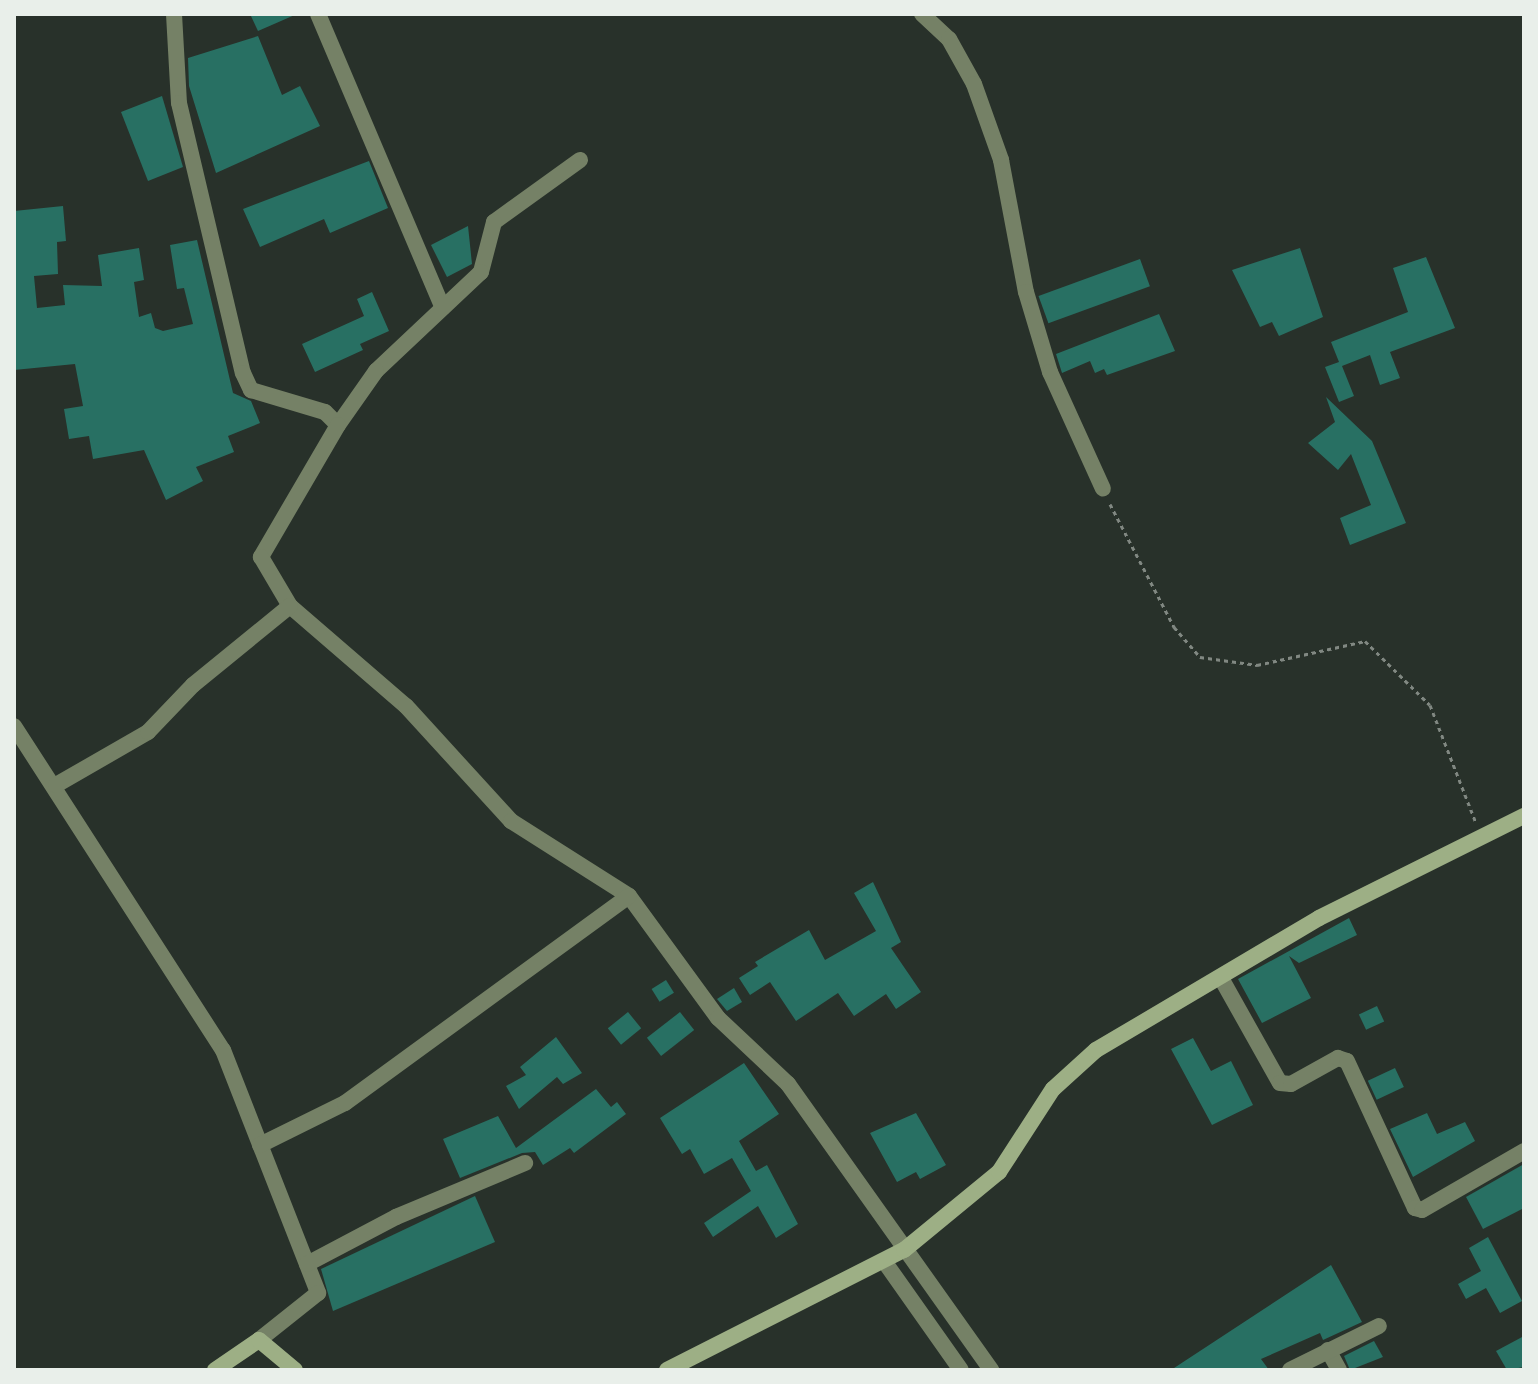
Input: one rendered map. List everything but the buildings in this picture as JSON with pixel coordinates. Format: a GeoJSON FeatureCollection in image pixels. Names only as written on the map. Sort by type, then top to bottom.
{"type":"FeatureCollection","features":[{"type":"Feature","properties":{"kind":"street"},"geometry":{"type":"LineString","coordinates":[[174,14],[179,103],[243,373],[251,390],[325,412],[338,425]]}},
{"type":"Feature","properties":{"kind":"street"},"geometry":{"type":"LineString","coordinates":[[318,14],[443,308]]}},
{"type":"Feature","properties":{"kind":"street"},"geometry":{"type":"LineString","coordinates":[[922,14],[949,39],[974,84],[1001,160],[1026,292],[1050,372],[1103,489]]}},
{"type":"Feature","properties":{"kind":"street"},"geometry":{"type":"LineString","coordinates":[[580,160],[494,222],[481,272],[376,371],[338,425],[261,557],[290,606],[406,706],[511,821],[629,896],[718,1018],[788,1084],[991,1370]]}},
{"type":"Feature","properties":{"kind":"street"},"geometry":{"type":"LineString","coordinates":[[56,785],[148,732],[193,685],[290,606]]}},
{"type":"Feature","properties":{"kind":"street"},"geometry":{"type":"LineString","coordinates":[[14,726],[56,785],[223,1050],[318,1293],[215,1370]]}},
{"type":"Feature","properties":{"kind":"street"},"geometry":{"type":"LineString","coordinates":[[667,1370],[904,1250],[999,1172],[1053,1089],[1096,1050],[1319,918],[1524,816]]}},
{"type":"Feature","properties":{"kind":"street"},"geometry":{"type":"LineString","coordinates":[[260,1145],[345,1103],[629,896]]}},
{"type":"Feature","properties":{"kind":"street"},"geometry":{"type":"LineString","coordinates":[[1221,978],[1284,1086],[1338,1058],[1347,1061],[1415,1208],[1422,1210],[1524,1151]]}},
{"type":"Feature","properties":{"kind":"street"},"geometry":{"type":"LineString","coordinates":[[307,1264],[396,1217],[525,1163]]}},
{"type":"Feature","properties":{"kind":"street"},"geometry":{"type":"LineString","coordinates":[[884,1261],[961,1370]]}},
{"type":"Feature","properties":{"kind":"street"},"geometry":{"type":"LineString","coordinates":[[1290,1370],[1379,1326]]}},
{"type":"Feature","properties":{"kind":"street"},"geometry":{"type":"LineString","coordinates":[[259,1340],[295,1370]]}},
{"type":"Feature","properties":{"kind":"street"},"geometry":{"type":"LineString","coordinates":[[1328,1350],[1339,1370]]}},
{"type":"Feature","properties":{"kind":"path"},"geometry":{"type":"LineString","coordinates":[[1103,489],[1174,627],[1200,657],[1257,665],[1365,641],[1430,705],[1481,837]]}}]}
